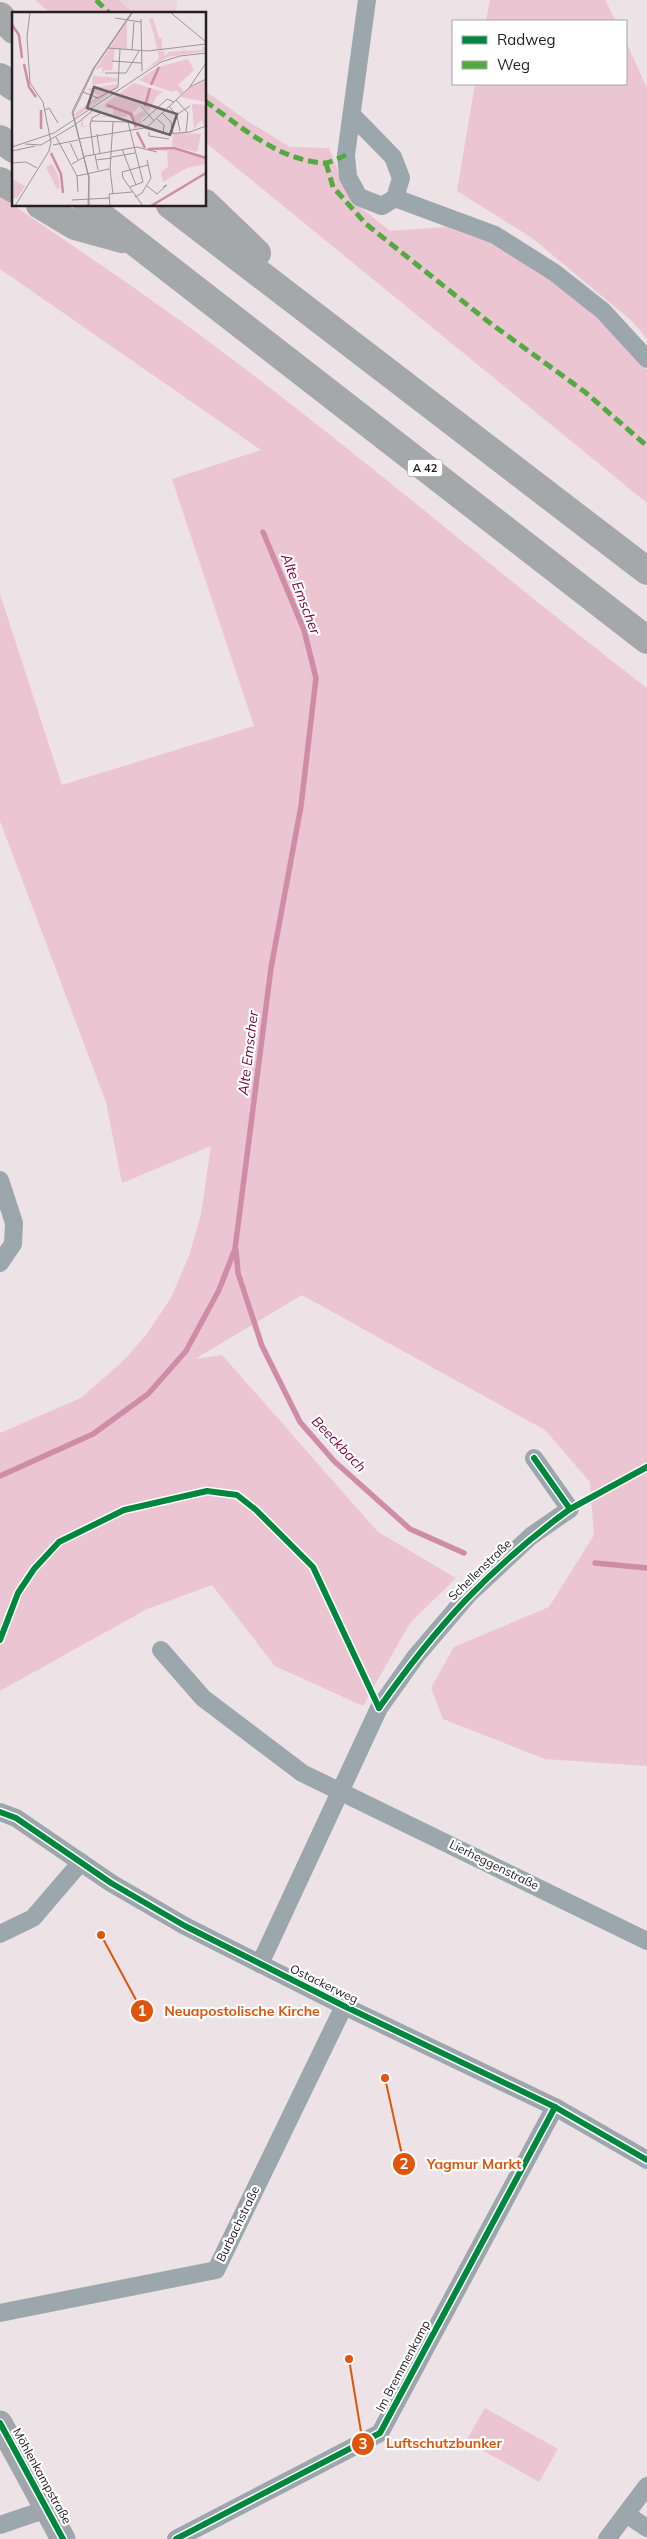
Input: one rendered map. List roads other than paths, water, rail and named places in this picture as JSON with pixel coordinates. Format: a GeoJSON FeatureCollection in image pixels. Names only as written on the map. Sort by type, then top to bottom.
{"type":"FeatureCollection","features":[{"type":"Feature","properties":{"kind":"highway"},"geometry":{"type":"LineString","coordinates":[[0,16],[12,28]]}},
{"type":"Feature","properties":{"kind":"highway"},"geometry":{"type":"LineString","coordinates":[[0,77],[12,86]]}},
{"type":"Feature","properties":{"kind":"highway"},"geometry":{"type":"LineString","coordinates":[[0,139],[12,148]]}},
{"type":"Feature","properties":{"kind":"highway"},"geometry":{"type":"LineString","coordinates":[[0,181],[12,188]]}},
{"type":"Feature","properties":{"kind":"highway"},"geometry":{"type":"LineString","coordinates":[[206,204],[241,235],[313,312]]}},
{"type":"Feature","properties":{"kind":"highway"},"geometry":{"type":"LineString","coordinates":[[42,206],[76,226],[135,242]]}},
{"type":"Feature","properties":{"kind":"highway","name":"A 42"},"geometry":{"type":"LineString","coordinates":[[87,206],[647,640]]}},
{"type":"Feature","properties":{"kind":"highway"},"geometry":{"type":"LineString","coordinates":[[171,206],[313,312],[647,571]]}},
{"type":"Feature","properties":{"kind":"street"},"geometry":{"type":"LineString","coordinates":[[352,115],[394,157],[401,178],[395,198],[382,206],[358,197],[348,177],[346,155],[367,0]]}},
{"type":"Feature","properties":{"kind":"street"},"geometry":{"type":"LineString","coordinates":[[395,198],[494,235],[555,273],[603,311],[647,359]]}},
{"type":"Feature","properties":{"kind":"street"},"geometry":{"type":"LineString","coordinates":[[0,1180],[14,1223],[13,1244],[0,1263]]}},
{"type":"Feature","properties":{"kind":"street","name":"Schellenstraße"},"geometry":{"type":"LineString","coordinates":[[260,1964],[379,1708],[416,1656],[469,1594],[532,1536],[570,1508],[534,1458]]}},
{"type":"Feature","properties":{"kind":"street"},"geometry":{"type":"LineString","coordinates":[[161,1650],[203,1698],[302,1773],[339,1792]]}},
{"type":"Feature","properties":{"kind":"street","name":"Lierheggenstraße"},"geometry":{"type":"LineString","coordinates":[[339,1792],[647,1941]]}},
{"type":"Feature","properties":{"kind":"street","name":"Ostackerweg"},"geometry":{"type":"LineString","coordinates":[[0,1812],[16,1818],[111,1883],[185,1926],[344,2006],[555,2107],[647,2160]]}},
{"type":"Feature","properties":{"kind":"street"},"geometry":{"type":"LineString","coordinates":[[0,1934],[33,1918],[80,1862]]}},
{"type":"Feature","properties":{"kind":"street","name":"Burbachstraße"},"geometry":{"type":"LineString","coordinates":[[0,2313],[216,2270],[344,2006]]}},
{"type":"Feature","properties":{"kind":"street","name":"Im Bremmenkamp"},"geometry":{"type":"LineString","coordinates":[[176,2539],[380,2433],[555,2107]]}},
{"type":"Feature","properties":{"kind":"street","name":"Möhlenkampstraße"},"geometry":{"type":"LineString","coordinates":[[0,2423],[64,2539]]}},
{"type":"Feature","properties":{"kind":"street"},"geometry":{"type":"LineString","coordinates":[[607,2539],[647,2486]]}},
{"type":"Feature","properties":{"kind":"street"},"geometry":{"type":"LineString","coordinates":[[0,2525],[47,2509]]}},
{"type":"Feature","properties":{"kind":"street"},"geometry":{"type":"LineString","coordinates":[[626,2514],[647,2528]]}},
{"type":"Feature","properties":{"kind":"waterway","name":"Alte Emscher"},"geometry":{"type":"LineString","coordinates":[[0,1476],[93,1434],[148,1394],[186,1351],[219,1290],[235,1249],[271,968],[301,806],[316,678],[304,630],[263,532]]}},
{"type":"Feature","properties":{"kind":"waterway","name":"Beeckbach"},"geometry":{"type":"LineString","coordinates":[[236,1250],[238,1273],[262,1346],[300,1422],[334,1461],[410,1529],[464,1553]]}},
{"type":"Feature","properties":{"kind":"waterway","name":"Beeckbach"},"geometry":{"type":"LineString","coordinates":[[595,1563],[647,1568]]}},
{"type":"Feature","properties":{"kind":"place","name":"Neuapostolische Kirche"},"geometry":{"type":"Point","coordinates":[101,1935]}},
{"type":"Feature","properties":{"kind":"place","name":"Yagmur Markt"},"geometry":{"type":"Point","coordinates":[385,2078]}},
{"type":"Feature","properties":{"kind":"place","name":"Luftschutzbunker"},"geometry":{"type":"Point","coordinates":[349,2359]}}]}
